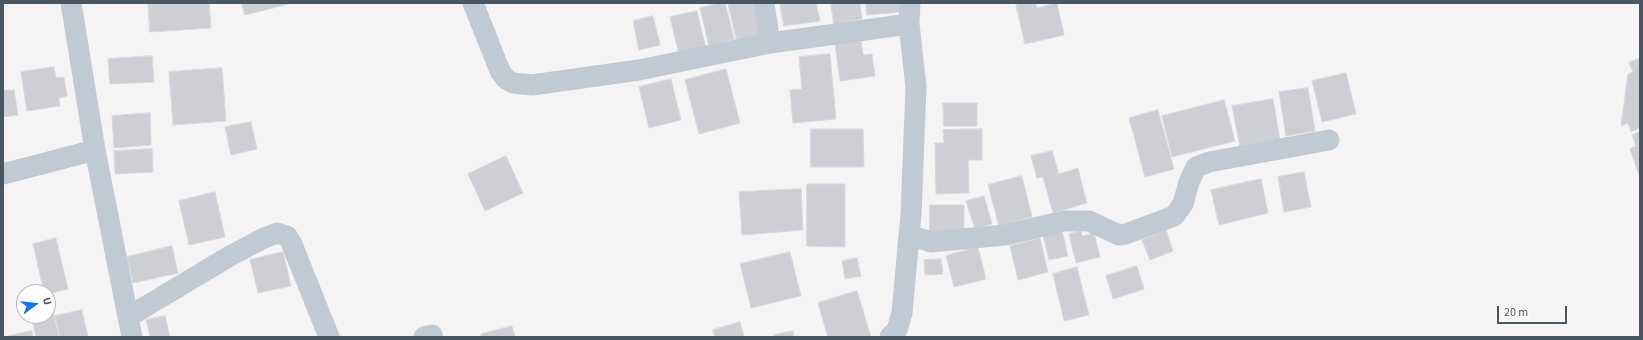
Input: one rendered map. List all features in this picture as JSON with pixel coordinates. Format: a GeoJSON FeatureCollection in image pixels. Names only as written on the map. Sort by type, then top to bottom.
{"type":"FeatureCollection","features":[{"type":"Feature","properties":{"kind":"street"},"geometry":{"type":"LineString","coordinates":[[473,3],[500,71],[506,79],[513,83],[532,85],[639,70],[770,43],[909,24]]}},
{"type":"Feature","properties":{"kind":"street"},"geometry":{"type":"LineString","coordinates":[[764,3],[770,43]]}},
{"type":"Feature","properties":{"kind":"street"},"geometry":{"type":"LineString","coordinates":[[890,337],[897,330],[902,313],[909,235],[916,87],[909,24],[910,3]]}},
{"type":"Feature","properties":{"kind":"street"},"geometry":{"type":"LineString","coordinates":[[72,6],[95,150],[132,337]]}},
{"type":"Feature","properties":{"kind":"street"},"geometry":{"type":"LineString","coordinates":[[909,235],[931,242],[1005,235],[1064,221],[1089,221],[1120,235],[1126,234],[1174,216],[1183,204],[1189,182],[1196,167],[1209,162],[1329,140]]}},
{"type":"Feature","properties":{"kind":"street"},"geometry":{"type":"LineString","coordinates":[[3,174],[95,150]]}},
{"type":"Feature","properties":{"kind":"street"},"geometry":{"type":"LineString","coordinates":[[128,316],[230,256],[262,239],[277,233],[287,236],[291,242],[329,337]]}},
{"type":"Feature","properties":{"kind":"building"},"geometry":{"type":"Polygon","coordinates":[[[148,3],[209,3],[211,28],[150,32],[148,3]]]}},
{"type":"Feature","properties":{"kind":"building"},"geometry":{"type":"Polygon","coordinates":[[[242,3],[288,3],[289,4],[245,15],[242,3]]]}},
{"type":"Feature","properties":{"kind":"building"},"geometry":{"type":"Polygon","coordinates":[[[725,3],[734,39],[709,46],[700,8],[725,3]]]}},
{"type":"Feature","properties":{"kind":"building"},"geometry":{"type":"Polygon","coordinates":[[[728,3],[755,3],[763,35],[737,41],[728,3]]]}},
{"type":"Feature","properties":{"kind":"building"},"geometry":{"type":"Polygon","coordinates":[[[780,3],[816,3],[820,21],[784,26],[780,3]]]}},
{"type":"Feature","properties":{"kind":"building"},"geometry":{"type":"Polygon","coordinates":[[[831,3],[860,3],[862,19],[834,24],[831,3]]]}},
{"type":"Feature","properties":{"kind":"building"},"geometry":{"type":"Polygon","coordinates":[[[866,3],[902,3],[903,12],[867,15],[866,3]]]}},
{"type":"Feature","properties":{"kind":"building"},"geometry":{"type":"Polygon","coordinates":[[[1016,3],[1036,3],[1037,8],[1057,3],[1064,35],[1025,44],[1016,3]]]}},
{"type":"Feature","properties":{"kind":"building"},"geometry":{"type":"Polygon","coordinates":[[[697,11],[706,49],[679,55],[670,17],[697,11]]]}},
{"type":"Feature","properties":{"kind":"building"},"geometry":{"type":"Polygon","coordinates":[[[653,16],[660,45],[639,50],[633,21],[653,16]]]}},
{"type":"Feature","properties":{"kind":"building"},"geometry":{"type":"Polygon","coordinates":[[[861,41],[863,55],[872,54],[875,76],[840,81],[835,44],[861,41]]]}},
{"type":"Feature","properties":{"kind":"building"},"geometry":{"type":"Polygon","coordinates":[[[830,54],[836,119],[793,123],[790,90],[802,89],[799,57],[830,54]]]}},
{"type":"Feature","properties":{"kind":"building"},"geometry":{"type":"Polygon","coordinates":[[[152,56],[154,82],[110,84],[108,59],[152,56]]]}},
{"type":"Feature","properties":{"kind":"building"},"geometry":{"type":"Polygon","coordinates":[[[1640,58],[1640,128],[1631,132],[1628,123],[1621,126],[1628,74],[1633,72],[1629,63],[1640,58]]]}},
{"type":"Feature","properties":{"kind":"building"},"geometry":{"type":"Polygon","coordinates":[[[54,67],[56,78],[64,77],[67,96],[59,98],[60,106],[27,111],[21,72],[54,67]]]}},
{"type":"Feature","properties":{"kind":"building"},"geometry":{"type":"Polygon","coordinates":[[[222,68],[226,121],[173,125],[169,72],[222,68]]]}},
{"type":"Feature","properties":{"kind":"building"},"geometry":{"type":"Polygon","coordinates":[[[726,69],[740,123],[699,134],[685,80],[726,69]]]}},
{"type":"Feature","properties":{"kind":"building"},"geometry":{"type":"Polygon","coordinates":[[[1346,73],[1356,114],[1322,122],[1312,81],[1346,73]]]}},
{"type":"Feature","properties":{"kind":"building"},"geometry":{"type":"Polygon","coordinates":[[[671,79],[681,120],[649,128],[639,87],[671,79]]]}},
{"type":"Feature","properties":{"kind":"building"},"geometry":{"type":"Polygon","coordinates":[[[1308,88],[1315,131],[1286,136],[1279,92],[1308,88]]]}},
{"type":"Feature","properties":{"kind":"building"},"geometry":{"type":"Polygon","coordinates":[[[14,90],[18,115],[3,117],[3,91],[14,90]]]}},
{"type":"Feature","properties":{"kind":"building"},"geometry":{"type":"Polygon","coordinates":[[[1273,99],[1280,140],[1240,147],[1232,106],[1273,99]]]}},
{"type":"Feature","properties":{"kind":"building"},"geometry":{"type":"Polygon","coordinates":[[[1224,100],[1235,141],[1172,157],[1162,116],[1224,100]]]}},
{"type":"Feature","properties":{"kind":"building"},"geometry":{"type":"Polygon","coordinates":[[[943,103],[977,103],[977,126],[944,126],[943,103]]]}},
{"type":"Feature","properties":{"kind":"building"},"geometry":{"type":"Polygon","coordinates":[[[1158,110],[1174,169],[1145,177],[1129,118],[1158,110]]]}},
{"type":"Feature","properties":{"kind":"building"},"geometry":{"type":"Polygon","coordinates":[[[150,113],[151,145],[114,148],[112,116],[150,113]]]}},
{"type":"Feature","properties":{"kind":"building"},"geometry":{"type":"Polygon","coordinates":[[[251,122],[257,149],[231,155],[225,127],[251,122]]]}},
{"type":"Feature","properties":{"kind":"building"},"geometry":{"type":"Polygon","coordinates":[[[811,129],[863,129],[864,167],[811,167],[811,129]]]}},
{"type":"Feature","properties":{"kind":"building"},"geometry":{"type":"Polygon","coordinates":[[[982,129],[982,160],[968,160],[969,193],[936,194],[935,143],[944,143],[943,130],[982,129]]]}},
{"type":"Feature","properties":{"kind":"building"},"geometry":{"type":"Polygon","coordinates":[[[1640,132],[1639,175],[1630,149],[1636,146],[1632,135],[1640,132]]]}},
{"type":"Feature","properties":{"kind":"building"},"geometry":{"type":"Polygon","coordinates":[[[152,149],[153,172],[115,174],[114,151],[152,149]]]}},
{"type":"Feature","properties":{"kind":"building"},"geometry":{"type":"Polygon","coordinates":[[[1052,151],[1059,174],[1078,168],[1087,203],[1053,213],[1043,177],[1037,178],[1031,156],[1052,151]]]}},
{"type":"Feature","properties":{"kind":"building"},"geometry":{"type":"Polygon","coordinates":[[[506,156],[523,193],[485,211],[468,174],[506,156]]]}},
{"type":"Feature","properties":{"kind":"building"},"geometry":{"type":"Polygon","coordinates":[[[1304,172],[1311,207],[1284,212],[1278,177],[1304,172]]]}},
{"type":"Feature","properties":{"kind":"building"},"geometry":{"type":"Polygon","coordinates":[[[1022,176],[1032,217],[999,226],[988,185],[1022,176]]]}},
{"type":"Feature","properties":{"kind":"building"},"geometry":{"type":"Polygon","coordinates":[[[1261,179],[1268,213],[1219,225],[1211,190],[1261,179]]]}},
{"type":"Feature","properties":{"kind":"building"},"geometry":{"type":"Polygon","coordinates":[[[807,184],[845,184],[845,247],[807,246],[807,184]]]}},
{"type":"Feature","properties":{"kind":"building"},"geometry":{"type":"Polygon","coordinates":[[[801,189],[803,230],[742,235],[739,192],[801,189]]]}},
{"type":"Feature","properties":{"kind":"building"},"geometry":{"type":"Polygon","coordinates":[[[215,192],[225,237],[189,245],[179,201],[215,192]]]}},
{"type":"Feature","properties":{"kind":"building"},"geometry":{"type":"Polygon","coordinates":[[[984,196],[992,224],[975,229],[966,201],[984,196]]]}},
{"type":"Feature","properties":{"kind":"building"},"geometry":{"type":"Polygon","coordinates":[[[930,205],[964,205],[964,238],[930,238],[930,205]]]}},
{"type":"Feature","properties":{"kind":"building"},"geometry":{"type":"Polygon","coordinates":[[[1061,226],[1068,256],[1049,260],[1042,231],[1061,226]]]}},
{"type":"Feature","properties":{"kind":"building"},"geometry":{"type":"Polygon","coordinates":[[[1166,230],[1173,251],[1150,260],[1142,240],[1166,230]]]}},
{"type":"Feature","properties":{"kind":"building"},"geometry":{"type":"Polygon","coordinates":[[[1081,231],[1082,236],[1094,233],[1100,257],[1076,263],[1069,234],[1081,231]]]}},
{"type":"Feature","properties":{"kind":"building"},"geometry":{"type":"Polygon","coordinates":[[[56,238],[68,289],[56,292],[56,284],[42,284],[33,244],[56,238]]]}},
{"type":"Feature","properties":{"kind":"building"},"geometry":{"type":"Polygon","coordinates":[[[1040,238],[1048,272],[1018,280],[1010,246],[1040,238]]]}},
{"type":"Feature","properties":{"kind":"building"},"geometry":{"type":"Polygon","coordinates":[[[172,246],[178,273],[133,283],[127,257],[172,246]]]}},
{"type":"Feature","properties":{"kind":"building"},"geometry":{"type":"Polygon","coordinates":[[[978,247],[986,279],[954,287],[946,256],[978,247]]]}},
{"type":"Feature","properties":{"kind":"building"},"geometry":{"type":"Polygon","coordinates":[[[283,252],[291,286],[258,293],[250,260],[283,252]]]}},
{"type":"Feature","properties":{"kind":"building"},"geometry":{"type":"Polygon","coordinates":[[[790,252],[801,296],[751,308],[740,264],[790,252]]]}},
{"type":"Feature","properties":{"kind":"building"},"geometry":{"type":"Polygon","coordinates":[[[857,258],[861,276],[845,279],[842,261],[857,258]]]}},
{"type":"Feature","properties":{"kind":"building"},"geometry":{"type":"Polygon","coordinates":[[[941,259],[943,274],[925,275],[924,260],[941,259]]]}},
{"type":"Feature","properties":{"kind":"building"},"geometry":{"type":"Polygon","coordinates":[[[1137,266],[1144,289],[1113,299],[1106,276],[1137,266]]]}},
{"type":"Feature","properties":{"kind":"building"},"geometry":{"type":"Polygon","coordinates":[[[1077,267],[1089,315],[1064,321],[1053,274],[1077,267]]]}},
{"type":"Feature","properties":{"kind":"building"},"geometry":{"type":"Polygon","coordinates":[[[857,291],[871,337],[828,337],[818,303],[857,291]]]}},
{"type":"Feature","properties":{"kind":"building"},"geometry":{"type":"Polygon","coordinates":[[[82,310],[88,337],[60,337],[56,316],[82,310]]]}},
{"type":"Feature","properties":{"kind":"building"},"geometry":{"type":"Polygon","coordinates":[[[165,316],[170,337],[150,337],[146,320],[165,316]]]}},
{"type":"Feature","properties":{"kind":"building"},"geometry":{"type":"Polygon","coordinates":[[[740,322],[744,337],[715,337],[713,330],[740,322]]]}},
{"type":"Feature","properties":{"kind":"building"},"geometry":{"type":"Polygon","coordinates":[[[33,324],[56,324],[59,337],[36,337],[33,324]]]}},
{"type":"Feature","properties":{"kind":"building"},"geometry":{"type":"Polygon","coordinates":[[[512,326],[515,337],[481,337],[481,334],[512,326]]]}},
{"type":"Feature","properties":{"kind":"building"},"geometry":{"type":"Polygon","coordinates":[[[32,331],[33,337],[8,336],[32,331]]]}},
{"type":"Feature","properties":{"kind":"building"},"geometry":{"type":"Polygon","coordinates":[[[793,331],[794,337],[774,337],[774,335],[793,331]]]}}]}
